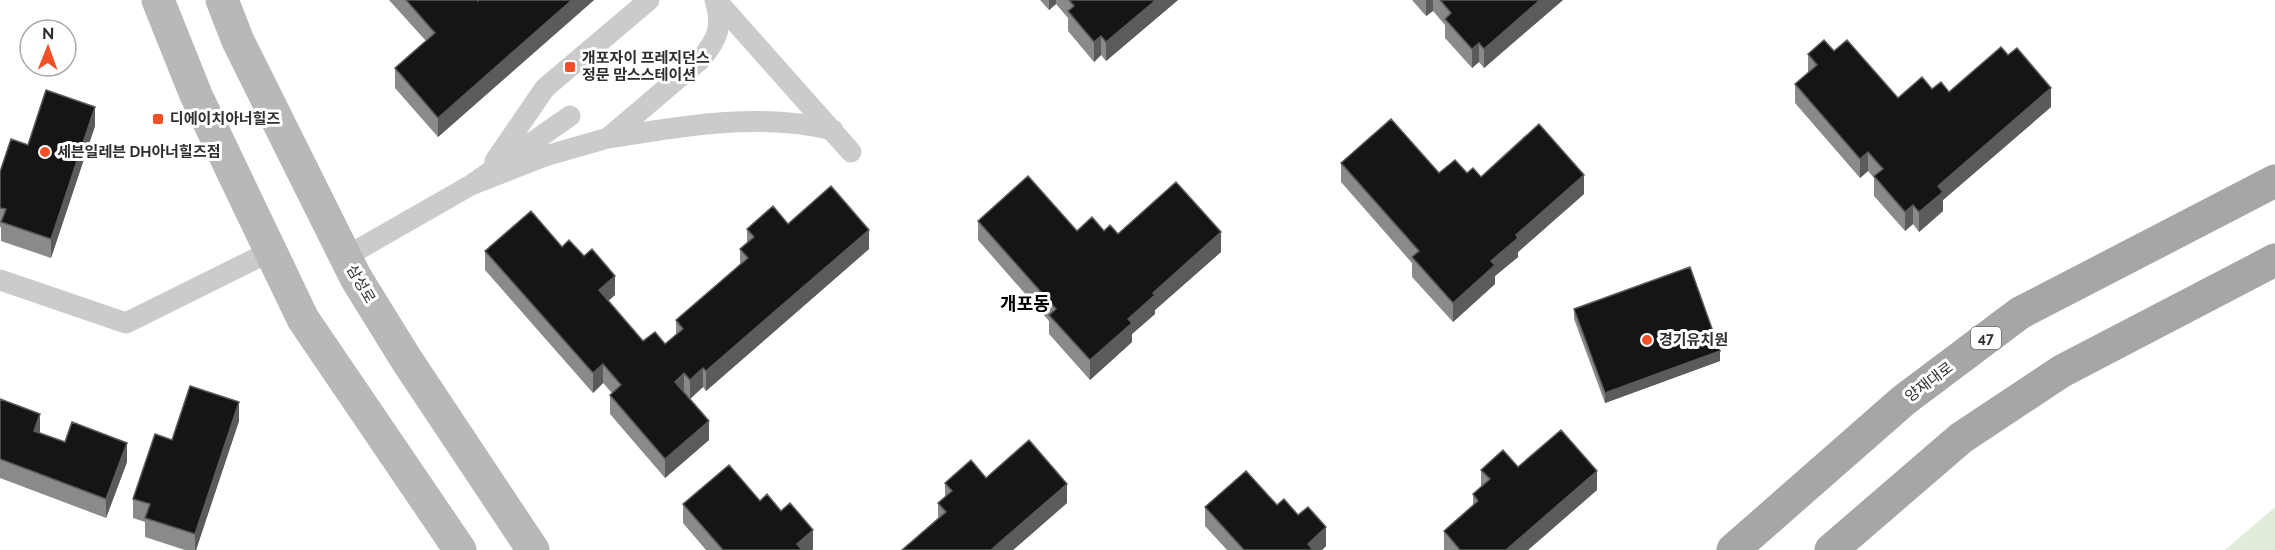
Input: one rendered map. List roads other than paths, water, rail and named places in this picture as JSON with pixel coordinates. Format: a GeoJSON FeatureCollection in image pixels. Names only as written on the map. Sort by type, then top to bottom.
{"type":"FeatureCollection","features":[{"type":"Feature","properties":{"kind":"main road"},"geometry":{"type":"LineString","coordinates":[[158,0],[196,95],[303,319],[460,550]]}},
{"type":"Feature","properties":{"kind":"main road","name":"삼성로"},"geometry":{"type":"LineString","coordinates":[[222,0],[238,41],[356,278],[406,359],[533,550]]}},
{"type":"Feature","properties":{"kind":"main road","name":"양재대로"},"geometry":{"type":"LineString","coordinates":[[1733,550],[1904,400],[2020,313],[2275,181]]}},
{"type":"Feature","properties":{"kind":"main road"},"geometry":{"type":"LineString","coordinates":[[1831,550],[1961,438],[2025,395],[2062,371],[2275,260]]}},
{"type":"Feature","properties":{"kind":"lane"},"geometry":{"type":"LineString","coordinates":[[471,185],[503,151],[520,127],[526,113],[545,88],[649,0]]}},
{"type":"Feature","properties":{"kind":"lane"},"geometry":{"type":"LineString","coordinates":[[608,138],[701,59],[712,46],[719,22],[715,0]]}},
{"type":"Feature","properties":{"kind":"lane"},"geometry":{"type":"LineString","coordinates":[[715,0],[851,152]]}},
{"type":"Feature","properties":{"kind":"lane"},"geometry":{"type":"LineString","coordinates":[[345,257],[471,185],[570,116]]}},
{"type":"Feature","properties":{"kind":"lane"},"geometry":{"type":"LineString","coordinates":[[471,185],[544,156],[608,138],[718,124],[770,122],[807,124],[833,130]]}},
{"type":"Feature","properties":{"kind":"lane"},"geometry":{"type":"LineString","coordinates":[[0,280],[126,323],[271,251]]}},
{"type":"Feature","properties":{"kind":"place","name":"개포자이 프레지던스 정문 맘스스테이션"},"geometry":{"type":"Point","coordinates":[570,67]}},
{"type":"Feature","properties":{"kind":"place","name":"디에이치아너힐즈"},"geometry":{"type":"Point","coordinates":[158,119]}},
{"type":"Feature","properties":{"kind":"place","name":"세븐일레븐 DH아너힐즈점"},"geometry":{"type":"Point","coordinates":[45,152]}},
{"type":"Feature","properties":{"kind":"place","name":"경기유치원"},"geometry":{"type":"Point","coordinates":[1647,340]}},
{"type":"Feature","properties":{"kind":"district","name":"개포동"},"geometry":{"type":"Point","coordinates":[1025,304]}}]}
